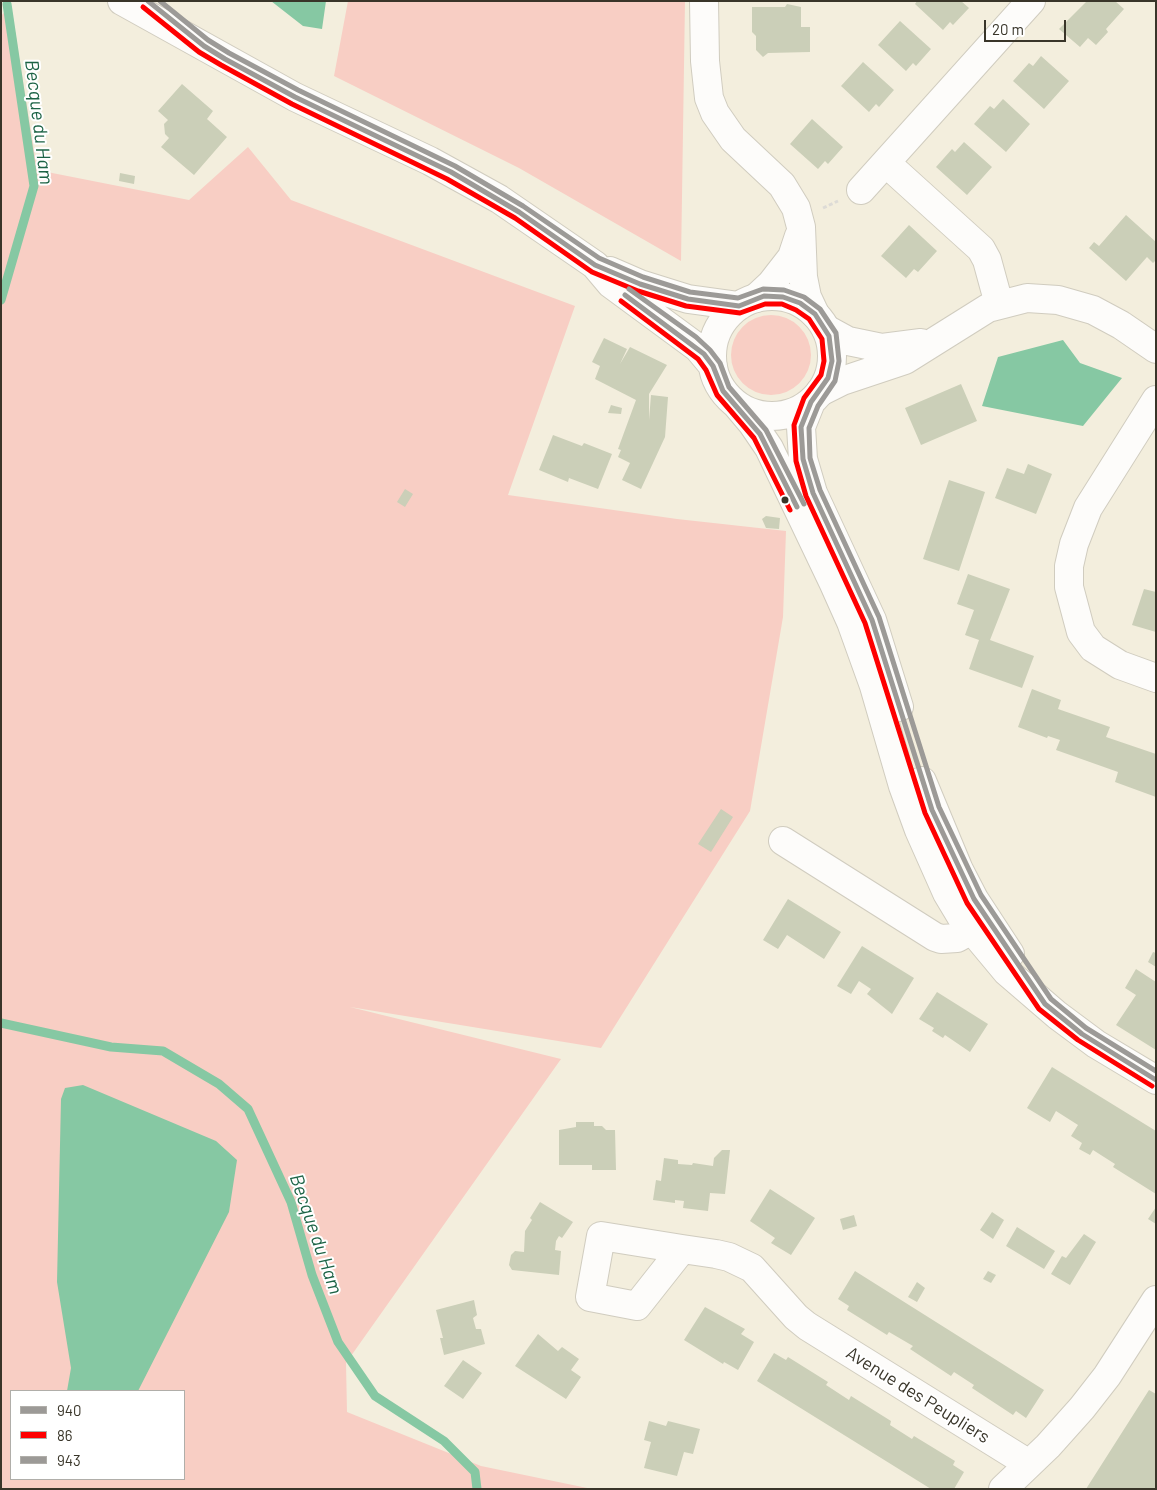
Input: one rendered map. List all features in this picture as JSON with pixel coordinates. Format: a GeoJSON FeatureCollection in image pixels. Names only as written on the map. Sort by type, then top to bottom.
{"type":"FeatureCollection","features":[{"type":"Feature","properties":{"kind":"street"},"geometry":{"type":"LineString","coordinates":[[122,1],[295,96],[451,172],[519,212],[595,266],[611,284],[698,348],[713,366]]}},
{"type":"Feature","properties":{"kind":"street"},"geometry":{"type":"LineString","coordinates":[[148,1],[204,46]]}},
{"type":"Feature","properties":{"kind":"street"},"geometry":{"type":"LineString","coordinates":[[704,1],[706,82],[715,113],[733,139],[782,185],[796,208],[800,222],[803,277],[807,297],[831,345],[832,361],[828,378],[815,397],[801,427],[803,459],[814,492],[872,620],[932,810],[959,870],[980,926],[1007,972],[1082,1034],[1156,1080]]}},
{"type":"Feature","properties":{"kind":"street"},"geometry":{"type":"LineString","coordinates":[[862,190],[1031,1]]}},
{"type":"Feature","properties":{"kind":"street"},"geometry":{"type":"LineString","coordinates":[[886,163],[981,249],[987,260],[999,304]]}},
{"type":"Feature","properties":{"kind":"street"},"geometry":{"type":"LineString","coordinates":[[800,222],[792,257],[771,284],[726,317],[717,332],[712,348],[713,366],[718,383],[756,428],[769,448],[834,584],[874,686],[903,786],[919,830],[947,893],[980,926]]}},
{"type":"Feature","properties":{"kind":"street"},"geometry":{"type":"LineString","coordinates":[[595,266],[663,292],[707,303],[747,302],[774,296],[792,299],[848,341],[882,348],[900,348],[939,338]]}},
{"type":"Feature","properties":{"kind":"street"},"geometry":{"type":"LineString","coordinates":[[736,404],[751,413],[769,416],[787,414],[842,381],[905,360],[976,314],[999,304],[1027,298],[1050,299],[1093,310],[1113,320],[1156,349]]}},
{"type":"Feature","properties":{"kind":"street"},"geometry":{"type":"LineString","coordinates":[[1156,400],[1088,508],[1074,544],[1069,566],[1068,587],[1073,612],[1081,632],[1093,648],[1120,666],[1156,678]]}},
{"type":"Feature","properties":{"kind":"street"},"geometry":{"type":"LineString","coordinates":[[782,840],[935,937],[941,939],[956,938],[980,926]]}},
{"type":"Feature","properties":{"kind":"street","name":"Avenue des Peupliers"},"geometry":{"type":"LineString","coordinates":[[682,1249],[729,1257],[752,1268],[807,1326],[1029,1464]]}},
{"type":"Feature","properties":{"kind":"street"},"geometry":{"type":"LineString","coordinates":[[1003,1489],[1066,1426],[1096,1391],[1156,1300]]}},
{"type":"Feature","properties":{"kind":"path"},"geometry":{"type":"LineString","coordinates":[[800,222],[862,190]]}},
{"type":"Feature","properties":{"kind":"shaded area"},"geometry":{"type":"Polygon","coordinates":[[[271,1],[326,1],[322,29],[303,26],[271,1]]]}},
{"type":"Feature","properties":{"kind":"shaded area"},"geometry":{"type":"Polygon","coordinates":[[[348,1],[685,1],[681,261],[519,168],[334,76],[348,1]]]}},
{"type":"Feature","properties":{"kind":"shaded area"},"geometry":{"type":"Polygon","coordinates":[[[11,5],[37,170],[189,200],[248,147],[291,200],[575,306],[508,495],[677,519],[786,531],[783,617],[750,811],[601,1048],[350,1007],[561,1059],[346,1363],[347,1412],[481,1466],[592,1489],[1,1489],[1,16],[11,5]]]}},
{"type":"Feature","properties":{"kind":"shaded area"},"geometry":{"type":"Polygon","coordinates":[[[771,315],[786,318],[799,327],[808,340],[811,355],[808,370],[799,383],[786,392],[771,395],[756,392],[743,383],[734,370],[731,355],[734,340],[743,327],[756,318],[771,315]]]}},
{"type":"Feature","properties":{"kind":"shaded area"},"geometry":{"type":"Polygon","coordinates":[[[1063,340],[1080,363],[1122,378],[1083,426],[982,406],[998,357],[1063,340]]]}},
{"type":"Feature","properties":{"kind":"shaded area"},"geometry":{"type":"Polygon","coordinates":[[[83,1085],[216,1141],[237,1160],[229,1212],[139,1390],[67,1390],[71,1368],[57,1282],[61,1099],[65,1088],[83,1085]]]}},
{"type":"Feature","properties":{"kind":"building"},"geometry":{"type":"Polygon","coordinates":[[[917,1],[961,1],[969,8],[953,25],[950,22],[943,30],[915,4],[917,1]]]}},
{"type":"Feature","properties":{"kind":"building"},"geometry":{"type":"Polygon","coordinates":[[[1087,1],[1115,1],[1124,9],[1106,29],[1108,32],[1096,45],[1088,38],[1080,47],[1059,29],[1087,1]]]}},
{"type":"Feature","properties":{"kind":"building"},"geometry":{"type":"Polygon","coordinates":[[[787,4],[801,7],[801,27],[810,27],[810,52],[768,53],[763,57],[756,50],[756,36],[752,32],[752,7],[785,7],[787,4]]]}},
{"type":"Feature","properties":{"kind":"building"},"geometry":{"type":"Polygon","coordinates":[[[900,21],[931,49],[916,66],[913,63],[906,71],[878,45],[900,21]]]}},
{"type":"Feature","properties":{"kind":"building"},"geometry":{"type":"Polygon","coordinates":[[[1041,56],[1069,81],[1044,109],[1013,81],[1029,63],[1033,66],[1041,56]]]}},
{"type":"Feature","properties":{"kind":"building"},"geometry":{"type":"Polygon","coordinates":[[[863,62],[894,90],[879,107],[876,104],[869,112],[841,86],[863,62]]]}},
{"type":"Feature","properties":{"kind":"building"},"geometry":{"type":"Polygon","coordinates":[[[182,84],[213,111],[207,119],[227,137],[194,175],[161,147],[169,138],[165,134],[164,124],[168,120],[158,111],[182,84]]]}},
{"type":"Feature","properties":{"kind":"building"},"geometry":{"type":"Polygon","coordinates":[[[1003,99],[1030,124],[1006,152],[974,124],[990,106],[994,109],[1003,99]]]}},
{"type":"Feature","properties":{"kind":"building"},"geometry":{"type":"Polygon","coordinates":[[[812,119],[843,147],[828,164],[825,161],[818,169],[790,144],[812,119]]]}},
{"type":"Feature","properties":{"kind":"building"},"geometry":{"type":"Polygon","coordinates":[[[964,142],[992,167],[967,195],[936,167],[952,149],[955,152],[964,142]]]}},
{"type":"Feature","properties":{"kind":"building"},"geometry":{"type":"Polygon","coordinates":[[[120,173],[135,176],[134,184],[119,181],[120,173]]]}},
{"type":"Feature","properties":{"kind":"building"},"geometry":{"type":"Polygon","coordinates":[[[1126,215],[1156,242],[1156,260],[1153,263],[1147,257],[1126,281],[1089,248],[1094,242],[1099,246],[1126,215]]]}},
{"type":"Feature","properties":{"kind":"building"},"geometry":{"type":"Polygon","coordinates":[[[909,225],[937,251],[918,272],[914,269],[906,278],[881,256],[909,225]]]}},
{"type":"Feature","properties":{"kind":"building"},"geometry":{"type":"Polygon","coordinates":[[[604,338],[627,349],[620,364],[630,347],[667,365],[649,394],[649,420],[651,395],[668,397],[665,437],[641,489],[622,480],[630,463],[618,457],[621,450],[618,449],[636,400],[595,379],[600,366],[592,362],[604,338]]]}},
{"type":"Feature","properties":{"kind":"building"},"geometry":{"type":"Polygon","coordinates":[[[961,384],[977,421],[921,445],[905,408],[961,384]]]}},
{"type":"Feature","properties":{"kind":"building"},"geometry":{"type":"Polygon","coordinates":[[[611,405],[622,408],[621,414],[608,413],[611,405]]]}},
{"type":"Feature","properties":{"kind":"building"},"geometry":{"type":"Polygon","coordinates":[[[553,435],[582,446],[584,443],[612,454],[598,489],[569,478],[568,482],[539,470],[553,435]]]}},
{"type":"Feature","properties":{"kind":"building"},"geometry":{"type":"Polygon","coordinates":[[[1028,464],[1052,474],[1036,514],[995,498],[1007,468],[1024,474],[1028,464]]]}},
{"type":"Feature","properties":{"kind":"building"},"geometry":{"type":"Polygon","coordinates":[[[949,480],[985,492],[959,571],[923,559],[949,480]]]}},
{"type":"Feature","properties":{"kind":"building"},"geometry":{"type":"Polygon","coordinates":[[[405,489],[413,494],[405,507],[397,502],[405,489]]]}},
{"type":"Feature","properties":{"kind":"building"},"geometry":{"type":"Polygon","coordinates":[[[766,516],[780,518],[779,529],[766,528],[762,519],[766,516]]]}},
{"type":"Feature","properties":{"kind":"building"},"geometry":{"type":"Polygon","coordinates":[[[968,574],[1010,589],[990,640],[1034,656],[1022,688],[969,669],[979,640],[965,635],[974,610],[957,604],[968,574]]]}},
{"type":"Feature","properties":{"kind":"building"},"geometry":{"type":"Polygon","coordinates":[[[1144,589],[1156,592],[1156,632],[1132,625],[1144,589]]]}},
{"type":"Feature","properties":{"kind":"building"},"geometry":{"type":"Polygon","coordinates":[[[1032,689],[1061,700],[1058,709],[1110,727],[1106,737],[1156,754],[1156,797],[1115,782],[1118,772],[1056,750],[1060,740],[1048,736],[1047,738],[1018,727],[1032,689]]]}},
{"type":"Feature","properties":{"kind":"building"},"geometry":{"type":"Polygon","coordinates":[[[721,809],[733,817],[711,852],[698,844],[721,809]]]}},
{"type":"Feature","properties":{"kind":"building"},"geometry":{"type":"Polygon","coordinates":[[[788,899],[841,932],[824,959],[787,935],[778,949],[763,940],[788,899]]]}},
{"type":"Feature","properties":{"kind":"building"},"geometry":{"type":"Polygon","coordinates":[[[862,946],[914,978],[892,1014],[867,994],[871,989],[859,981],[851,994],[837,986],[862,946]]]}},
{"type":"Feature","properties":{"kind":"building"},"geometry":{"type":"Polygon","coordinates":[[[1153,952],[1156,953],[1156,967],[1148,962],[1153,952]]]}},
{"type":"Feature","properties":{"kind":"building"},"geometry":{"type":"Polygon","coordinates":[[[1136,969],[1156,982],[1156,1050],[1116,1025],[1136,995],[1125,988],[1136,969]]]}},
{"type":"Feature","properties":{"kind":"building"},"geometry":{"type":"Polygon","coordinates":[[[937,992],[988,1024],[970,1052],[945,1035],[943,1038],[932,1031],[934,1028],[919,1019],[937,992]]]}},
{"type":"Feature","properties":{"kind":"building"},"geometry":{"type":"Polygon","coordinates":[[[1052,1067],[1156,1131],[1156,1194],[1113,1167],[1115,1164],[1093,1150],[1090,1155],[1079,1149],[1082,1143],[1071,1136],[1078,1125],[1056,1111],[1050,1122],[1027,1108],[1052,1067]]]}},
{"type":"Feature","properties":{"kind":"building"},"geometry":{"type":"Polygon","coordinates":[[[576,1122],[594,1122],[594,1126],[602,1126],[606,1130],[615,1130],[616,1170],[592,1170],[592,1165],[559,1165],[559,1130],[576,1127],[576,1122]]]}},
{"type":"Feature","properties":{"kind":"building"},"geometry":{"type":"Polygon","coordinates":[[[722,1150],[730,1150],[725,1194],[710,1193],[708,1211],[683,1208],[684,1201],[675,1200],[675,1203],[653,1200],[656,1180],[661,1181],[664,1158],[678,1160],[678,1164],[692,1165],[693,1163],[713,1166],[714,1158],[722,1150]]]}},
{"type":"Feature","properties":{"kind":"building"},"geometry":{"type":"Polygon","coordinates":[[[770,1189],[815,1218],[791,1255],[771,1243],[775,1238],[750,1221],[770,1189]]]}},
{"type":"Feature","properties":{"kind":"building"},"geometry":{"type":"Polygon","coordinates":[[[540,1202],[573,1222],[562,1238],[559,1236],[556,1241],[555,1250],[561,1251],[559,1275],[512,1270],[509,1265],[511,1255],[515,1251],[524,1252],[525,1231],[532,1220],[530,1218],[540,1202]]]}},
{"type":"Feature","properties":{"kind":"building"},"geometry":{"type":"Polygon","coordinates":[[[1156,1207],[1156,1224],[1148,1219],[1156,1207]]]}},
{"type":"Feature","properties":{"kind":"building"},"geometry":{"type":"Polygon","coordinates":[[[992,1212],[1004,1220],[993,1239],[980,1230],[992,1212]]]}},
{"type":"Feature","properties":{"kind":"building"},"geometry":{"type":"Polygon","coordinates":[[[854,1215],[857,1226],[843,1230],[840,1219],[854,1215]]]}},
{"type":"Feature","properties":{"kind":"building"},"geometry":{"type":"Polygon","coordinates":[[[1017,1227],[1055,1251],[1044,1269],[1006,1246],[1017,1227]]]}},
{"type":"Feature","properties":{"kind":"building"},"geometry":{"type":"Polygon","coordinates":[[[1084,1234],[1096,1242],[1070,1285],[1051,1274],[1062,1256],[1066,1258],[1084,1234]]]}},
{"type":"Feature","properties":{"kind":"building"},"geometry":{"type":"Polygon","coordinates":[[[855,1271],[1044,1390],[1026,1418],[1016,1411],[1013,1415],[972,1388],[974,1385],[954,1372],[951,1376],[910,1349],[913,1346],[889,1332],[887,1335],[847,1310],[849,1306],[838,1299],[855,1271]]]}},
{"type":"Feature","properties":{"kind":"building"},"geometry":{"type":"Polygon","coordinates":[[[988,1271],[996,1275],[991,1283],[983,1279],[988,1271]]]}},
{"type":"Feature","properties":{"kind":"building"},"geometry":{"type":"Polygon","coordinates":[[[917,1282],[925,1288],[917,1302],[908,1297],[917,1282]]]}},
{"type":"Feature","properties":{"kind":"building"},"geometry":{"type":"Polygon","coordinates":[[[474,1300],[477,1315],[473,1318],[476,1329],[481,1329],[485,1344],[444,1355],[440,1338],[443,1338],[436,1310],[474,1300]]]}},
{"type":"Feature","properties":{"kind":"building"},"geometry":{"type":"Polygon","coordinates":[[[705,1307],[745,1329],[741,1334],[754,1342],[738,1370],[724,1362],[723,1364],[684,1340],[705,1307]]]}},
{"type":"Feature","properties":{"kind":"building"},"geometry":{"type":"Polygon","coordinates":[[[538,1334],[558,1351],[562,1347],[579,1359],[571,1370],[581,1377],[566,1399],[515,1366],[538,1334]]]}},
{"type":"Feature","properties":{"kind":"building"},"geometry":{"type":"Polygon","coordinates":[[[774,1353],[786,1360],[788,1357],[828,1382],[826,1385],[849,1400],[851,1396],[891,1421],[890,1425],[912,1439],[914,1436],[955,1461],[953,1465],[964,1472],[954,1489],[931,1489],[757,1381],[774,1353]]]}},
{"type":"Feature","properties":{"kind":"building"},"geometry":{"type":"Polygon","coordinates":[[[463,1360],[482,1373],[463,1399],[444,1386],[463,1360]]]}},
{"type":"Feature","properties":{"kind":"building"},"geometry":{"type":"Polygon","coordinates":[[[1149,1390],[1156,1394],[1156,1489],[1086,1489],[1149,1390]]]}},
{"type":"Feature","properties":{"kind":"building"},"geometry":{"type":"Polygon","coordinates":[[[649,1421],[666,1426],[668,1421],[700,1429],[693,1454],[684,1452],[677,1476],[644,1468],[651,1442],[644,1440],[649,1421]]]}},
{"type":"Feature","properties":{"kind":"waterway","name":"Becque du Ham"},"geometry":{"type":"LineString","coordinates":[[1,300],[34,186],[7,4]]}},
{"type":"Feature","properties":{"kind":"waterway","name":"Becque du Ham"},"geometry":{"type":"LineString","coordinates":[[1,1023],[111,1047],[163,1051],[219,1084],[248,1109],[291,1202],[312,1275],[338,1342],[375,1396],[444,1441],[475,1472],[477,1489]]}},
{"type":"Feature","properties":{"kind":"transit line","name":"940"},"geometry":{"type":"LineString","coordinates":[[148,1],[204,46],[225,59],[295,97],[451,172],[519,212],[595,265],[640,284],[688,299],[739,306],[764,296],[783,297],[800,303],[815,314],[829,336],[832,361],[828,378],[811,402],[801,427],[803,459],[813,493],[872,620],[932,810],[974,899],[1045,1004],[1082,1034],[1156,1080]]}},
{"type":"Feature","properties":{"kind":"transit line","name":"943"},"geometry":{"type":"LineString","coordinates":[[160,1],[208,40],[229,53],[298,90],[455,166],[523,206],[599,258],[643,277],[690,292],[738,298],[763,289],[784,290],[804,297],[820,309],[836,333],[839,361],[835,381],[818,406],[809,428],[810,458],[820,490],[879,617],[939,807],[981,895],[1051,999],[1086,1028],[1156,1071]]}},
{"type":"Feature","properties":{"kind":"transit line","name":"86"},"geometry":{"type":"LineString","coordinates":[[143,7],[199,52],[221,65],[292,104],[447,179],[515,218],[592,272],[638,291],[686,306],[740,313],[765,304],[782,304],[796,310],[809,319],[822,339],[824,361],[821,375],[804,398],[794,425],[796,461],[806,496],[865,623],[925,813],[967,903],[1039,1009],[1078,1040],[1152,1086]]}},
{"type":"Feature","properties":{"kind":"transit line","name":"943"},"geometry":{"type":"LineString","coordinates":[[629,289],[696,337],[710,350],[720,363],[729,387],[766,430],[804,504]]}},
{"type":"Feature","properties":{"kind":"transit line","name":"940"},"geometry":{"type":"LineString","coordinates":[[625,295],[704,354],[713,366],[723,391],[760,434],[797,507]]}},
{"type":"Feature","properties":{"kind":"transit line","name":"86"},"geometry":{"type":"LineString","coordinates":[[621,301],[698,359],[706,370],[717,395],[754,438],[790,510]]}}]}
